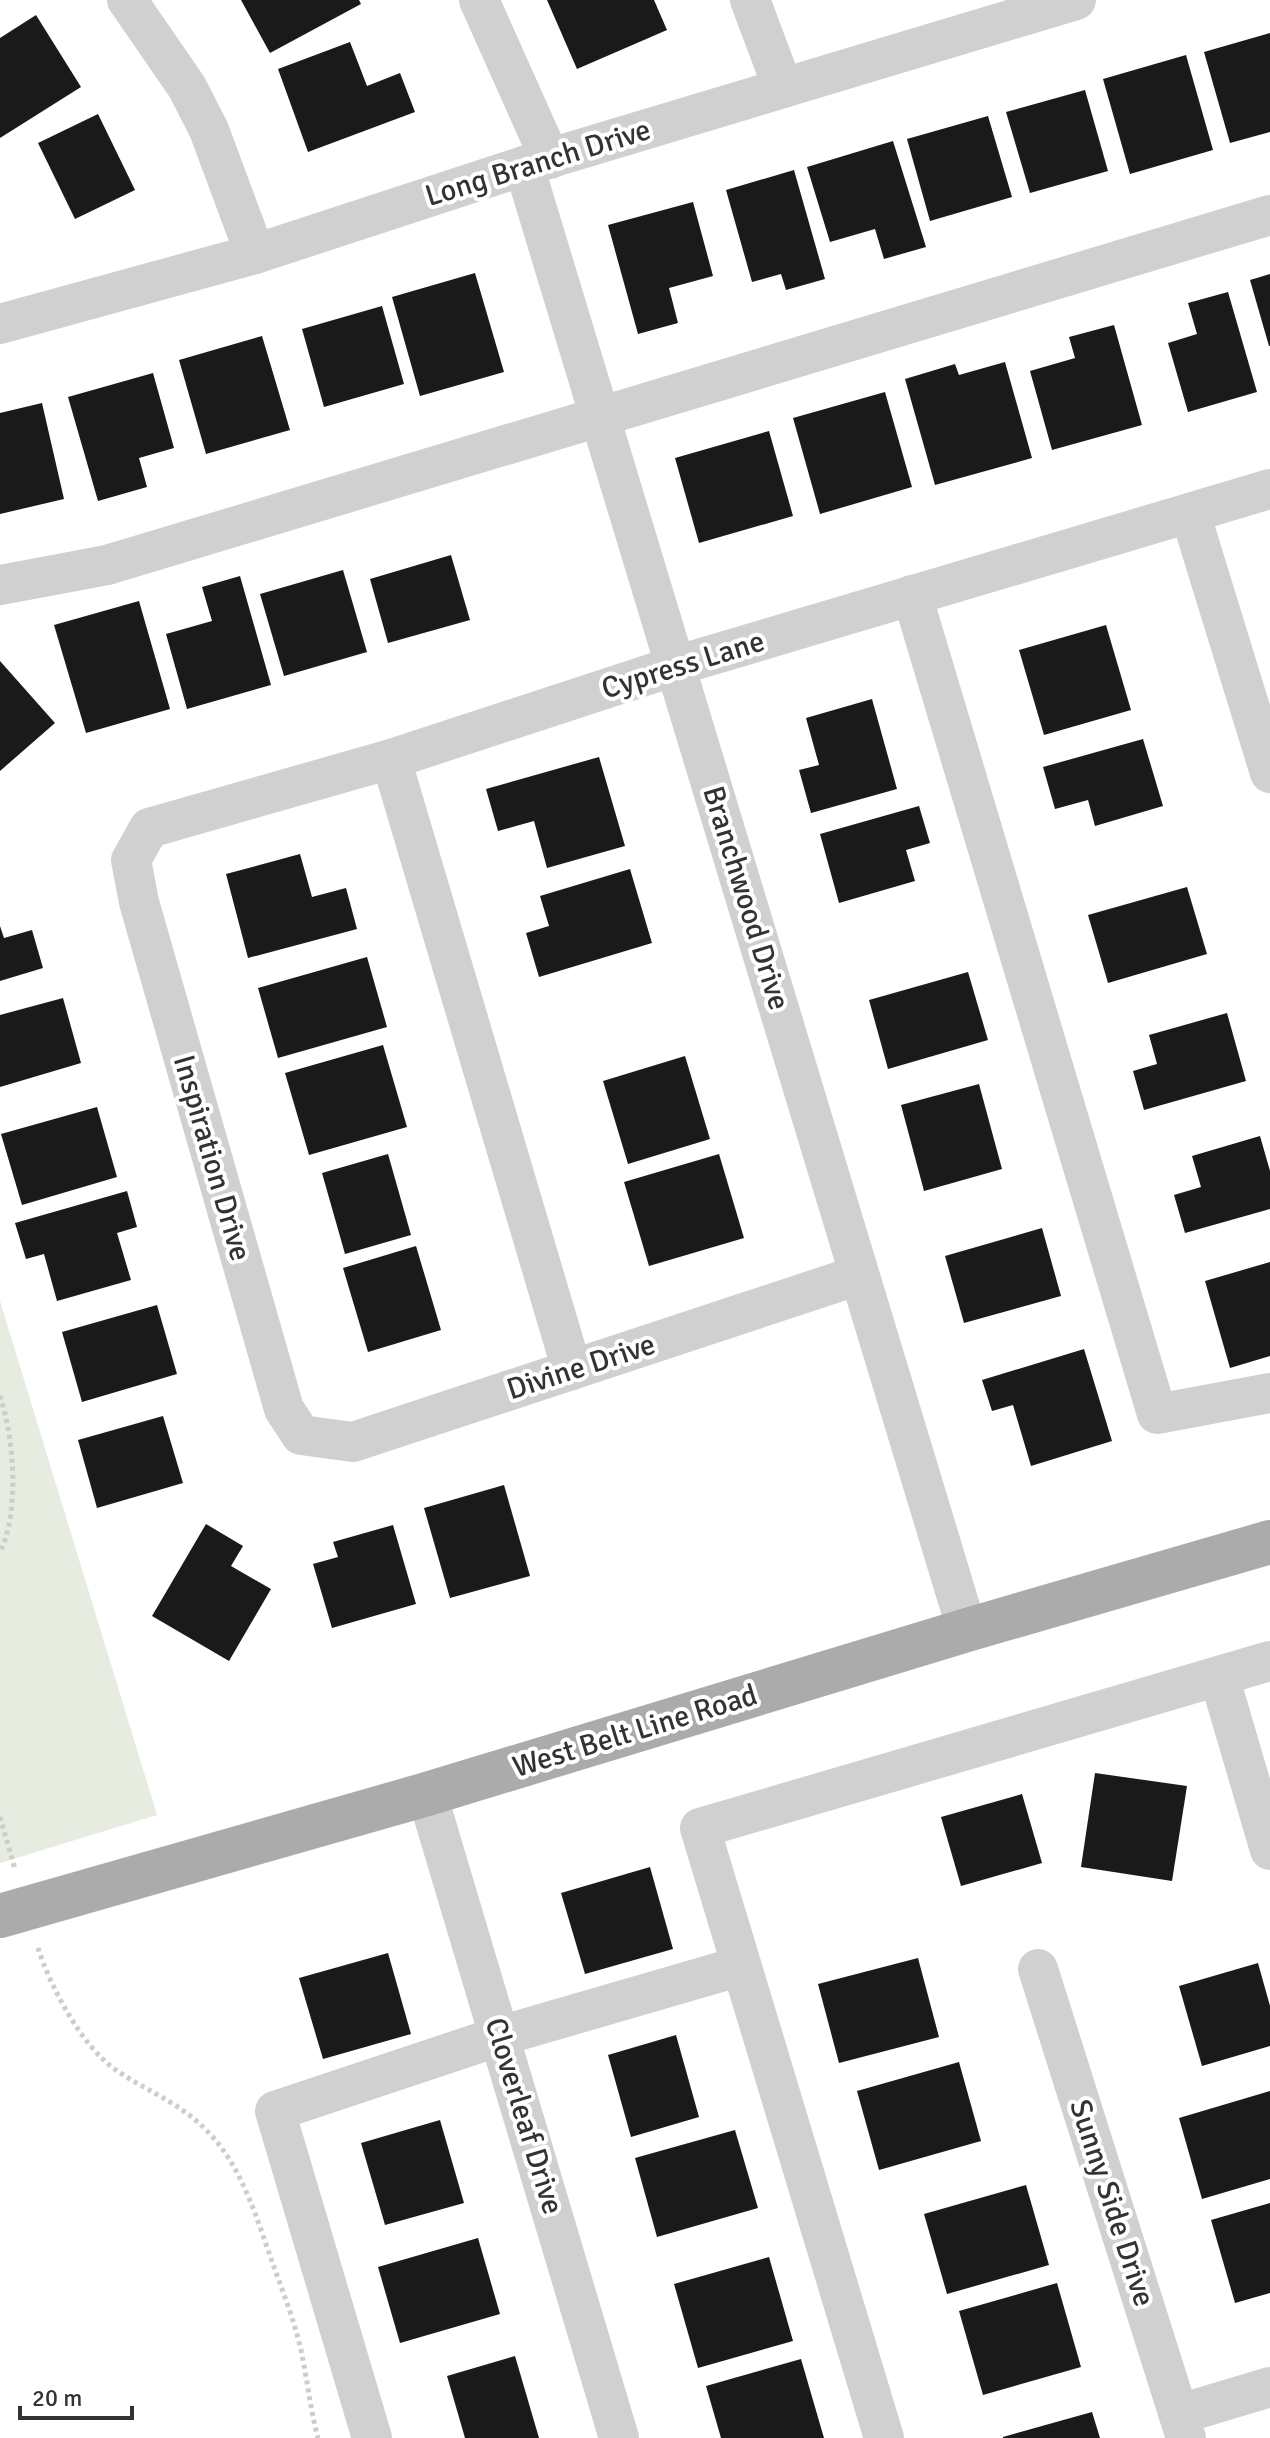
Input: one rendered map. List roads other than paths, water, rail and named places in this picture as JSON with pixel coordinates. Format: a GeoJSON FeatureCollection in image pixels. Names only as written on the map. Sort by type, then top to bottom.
{"type":"FeatureCollection","features":[{"type":"Feature","properties":{"kind":"main road","name":"West Belt Line Road"},"geometry":{"type":"LineString","coordinates":[[13,1913],[427,1794],[967,1630],[1270,1542]]}},
{"type":"Feature","properties":{"kind":"street"},"geometry":{"type":"LineString","coordinates":[[127,0],[187,87],[209,130],[255,254]]}},
{"type":"Feature","properties":{"kind":"street","name":"Branchwood Drive"},"geometry":{"type":"LineString","coordinates":[[479,0],[537,162],[600,417],[967,1630]]}},
{"type":"Feature","properties":{"kind":"street"},"geometry":{"type":"LineString","coordinates":[[750,0],[783,88]]}},
{"type":"Feature","properties":{"kind":"street","name":"Long Branch Drive"},"geometry":{"type":"LineString","coordinates":[[0,324],[255,254],[537,162],[783,88],[1008,10],[1076,0]]}},
{"type":"Feature","properties":{"kind":"street"},"geometry":{"type":"LineString","coordinates":[[0,585],[107,565],[1270,215]]}},
{"type":"Feature","properties":{"kind":"street","name":"Cypress Lane"},"geometry":{"type":"LineString","coordinates":[[136,877],[131,860],[149,828],[391,759],[675,666],[1270,489]]}},
{"type":"Feature","properties":{"kind":"street"},"geometry":{"type":"LineString","coordinates":[[1190,513],[1269,767]]}},
{"type":"Feature","properties":{"kind":"street"},"geometry":{"type":"LineString","coordinates":[[912,595],[1157,1414],[1270,1393]]}},
{"type":"Feature","properties":{"kind":"street"},"geometry":{"type":"LineString","coordinates":[[391,759],[572,1370]]}},
{"type":"Feature","properties":{"kind":"street","name":"Inspiration Drive"},"geometry":{"type":"LineString","coordinates":[[136,877],[139,902],[284,1409],[301,1435]]}},
{"type":"Feature","properties":{"kind":"street","name":"Divine Drive"},"geometry":{"type":"LineString","coordinates":[[301,1435],[353,1442],[859,1275]]}},
{"type":"Feature","properties":{"kind":"street"},"geometry":{"type":"LineString","coordinates":[[884,2438],[700,1828],[1270,1661]]}},
{"type":"Feature","properties":{"kind":"street"},"geometry":{"type":"LineString","coordinates":[[1219,1676],[1270,1850]]}},
{"type":"Feature","properties":{"kind":"street","name":"Cloverleaf Drive"},"geometry":{"type":"LineString","coordinates":[[427,1794],[619,2438]]}},
{"type":"Feature","properties":{"kind":"street"},"geometry":{"type":"LineString","coordinates":[[372,2438],[275,2111],[500,2036],[741,1966]]}},
{"type":"Feature","properties":{"kind":"street","name":"Sunny Side Drive"},"geometry":{"type":"LineString","coordinates":[[1038,1969],[1183,2426]]}},
{"type":"Feature","properties":{"kind":"street"},"geometry":{"type":"LineString","coordinates":[[1183,2426],[1270,2387]]}}]}
